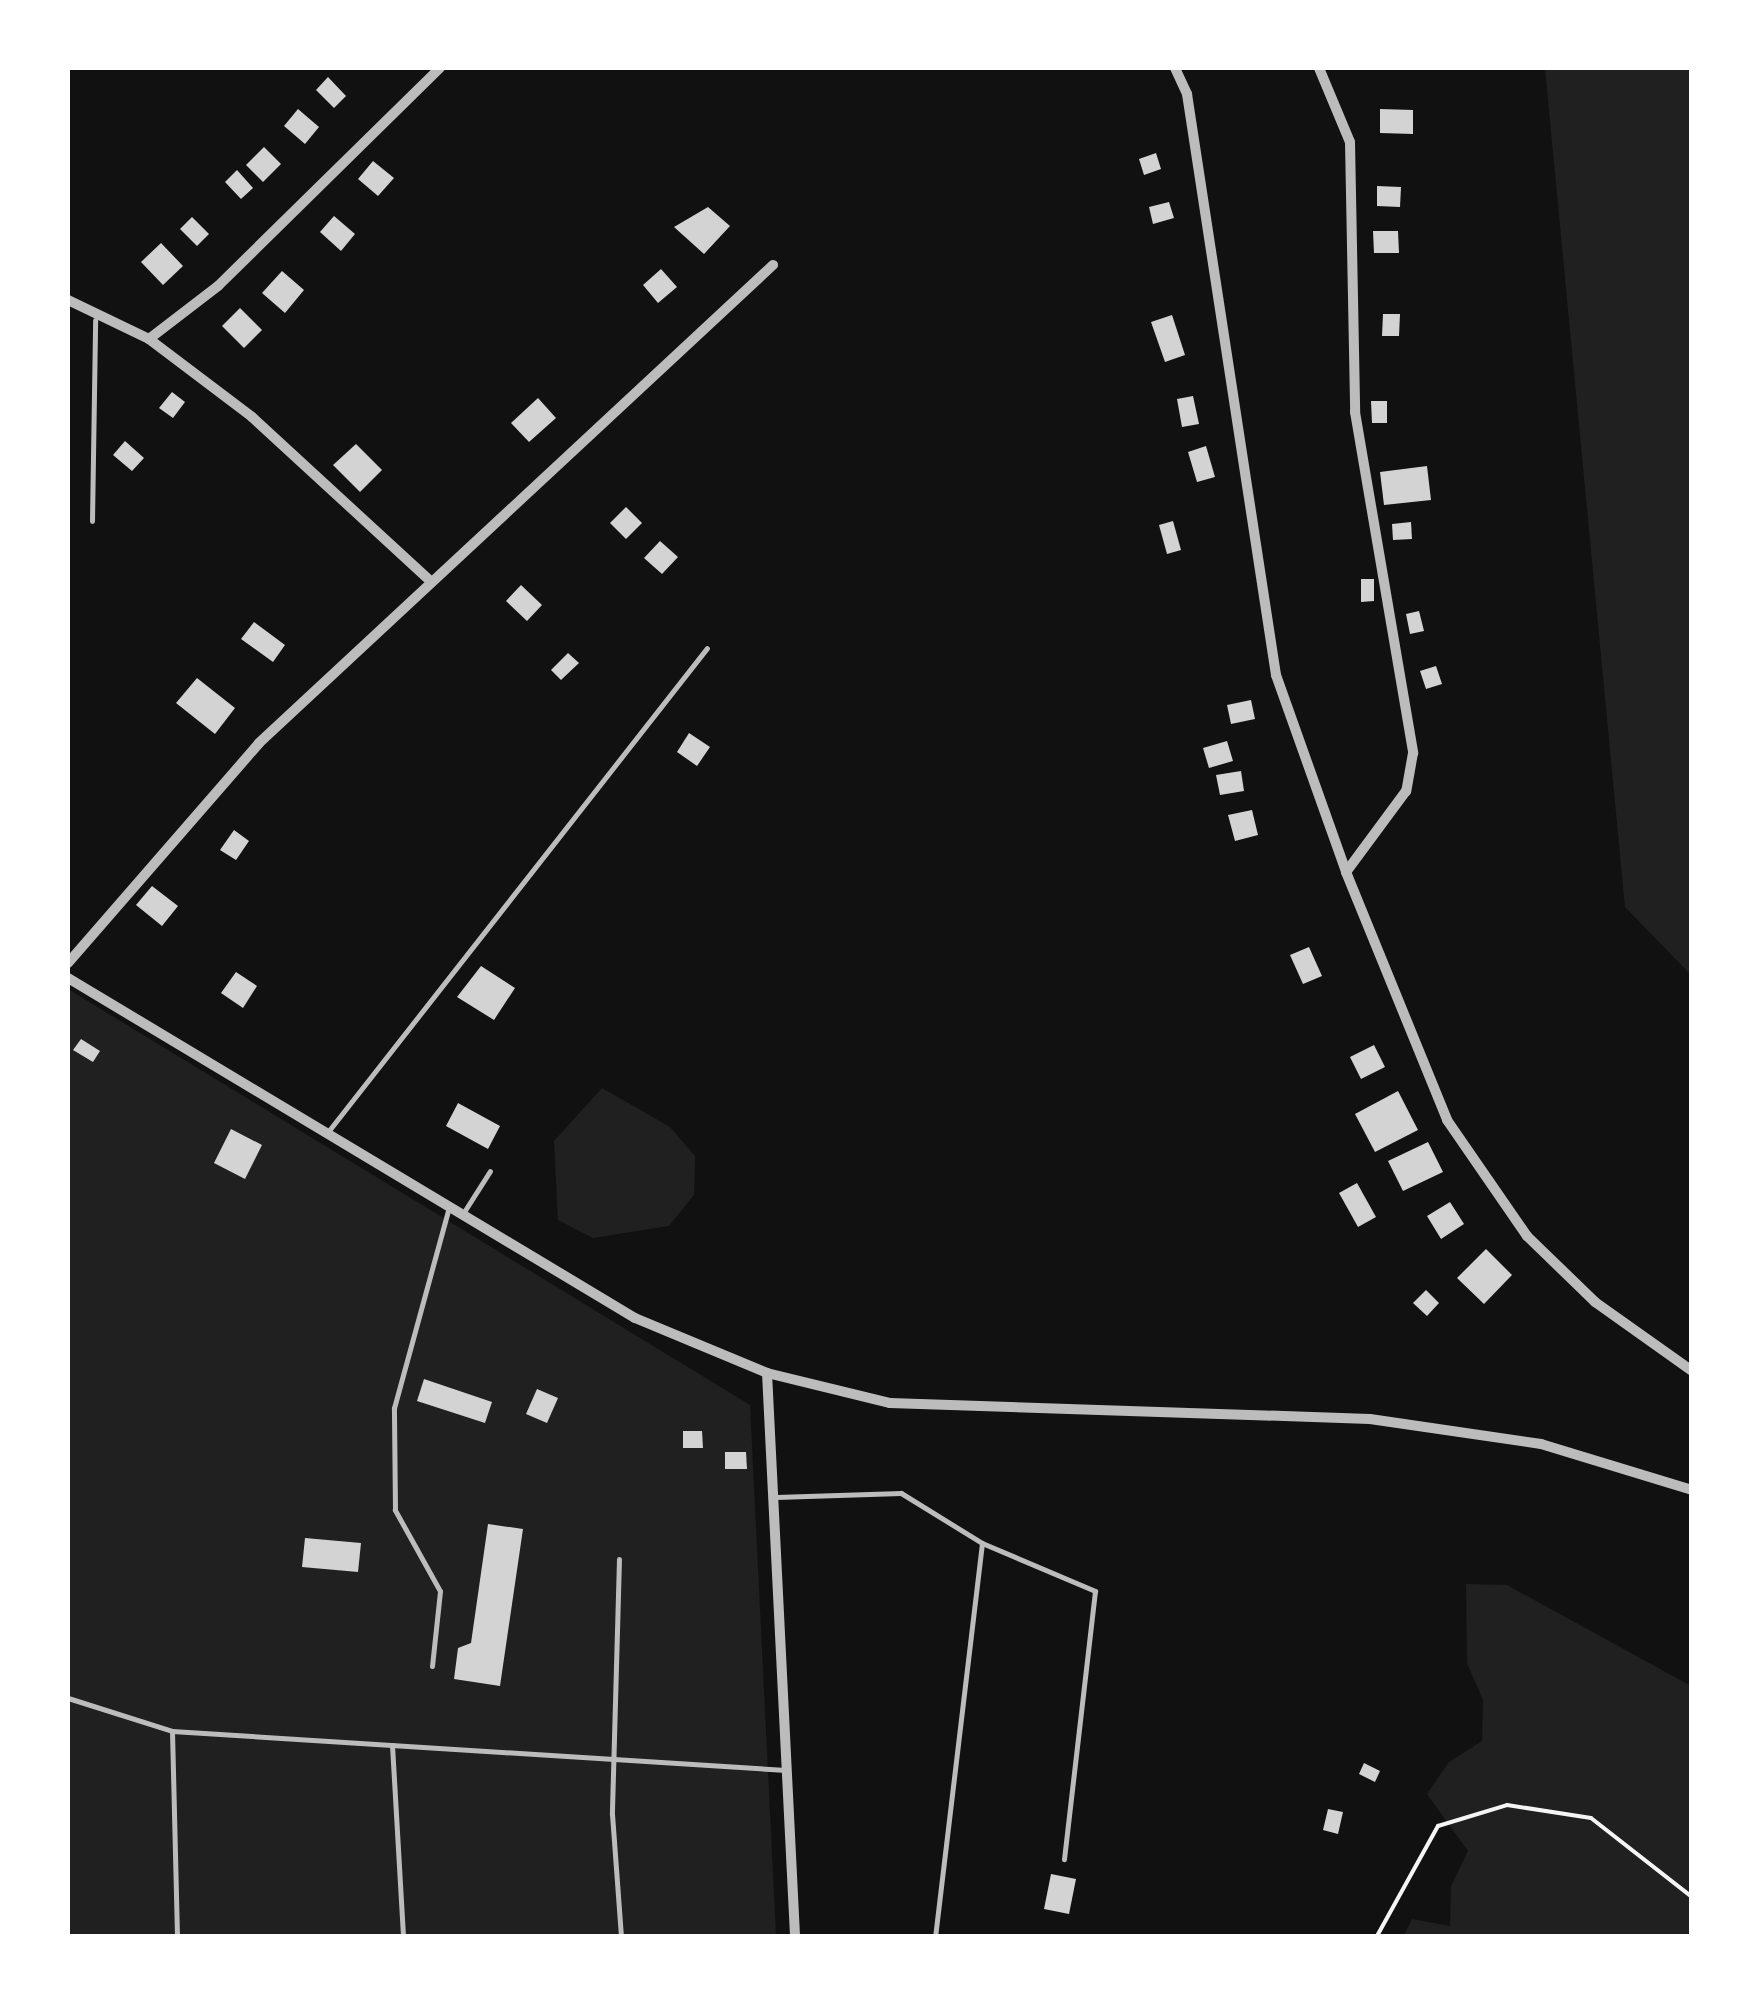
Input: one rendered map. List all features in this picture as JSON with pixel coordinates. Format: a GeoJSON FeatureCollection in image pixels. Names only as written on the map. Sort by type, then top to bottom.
{"type":"FeatureCollection","features":[{"type":"Feature","properties":{"kind":"street"},"geometry":{"type":"LineString","coordinates":[[149,339],[218,286],[440,68]]}},
{"type":"Feature","properties":{"kind":"street"},"geometry":{"type":"LineString","coordinates":[[1175,68],[1187,94],[1276,675],[1346,872],[1467,1149],[1527,1236],[1595,1302],[1692,1371]]}},
{"type":"Feature","properties":{"kind":"street"},"geometry":{"type":"LineString","coordinates":[[1319,68],[1350,142],[1355,412],[1413,752],[1406,791],[1346,872]]}},
{"type":"Feature","properties":{"kind":"street"},"geometry":{"type":"LineString","coordinates":[[68,963],[186,817],[382,634],[428,579],[592,443],[774,265]]}},
{"type":"Feature","properties":{"kind":"street"},"geometry":{"type":"LineString","coordinates":[[68,300],[95,320],[149,339],[252,417],[428,579]]}},
{"type":"Feature","properties":{"kind":"street"},"geometry":{"type":"LineString","coordinates":[[68,978],[460,1218],[635,1318],[767,1374],[890,1403],[1370,1419],[1542,1444],[1692,1490]]}},
{"type":"Feature","properties":{"kind":"street"},"geometry":{"type":"LineString","coordinates":[[767,1374],[795,1936]]}},
{"type":"Feature","properties":{"kind":"lane"},"geometry":{"type":"LineString","coordinates":[[92,521],[95,320]]}},
{"type":"Feature","properties":{"kind":"lane"},"geometry":{"type":"LineString","coordinates":[[326,1136],[707,648]]}},
{"type":"Feature","properties":{"kind":"lane"},"geometry":{"type":"LineString","coordinates":[[460,1218],[490,1172]]}},
{"type":"Feature","properties":{"kind":"lane"},"geometry":{"type":"LineString","coordinates":[[432,1666],[440,1592],[394,1510],[394,1408],[448,1210]]}},
{"type":"Feature","properties":{"kind":"lane"},"geometry":{"type":"LineString","coordinates":[[773,1497],[902,1493],[982,1544],[1095,1591],[1064,1859]]}},
{"type":"Feature","properties":{"kind":"lane"},"geometry":{"type":"LineString","coordinates":[[935,1936],[982,1544]]}},
{"type":"Feature","properties":{"kind":"lane"},"geometry":{"type":"LineString","coordinates":[[618,1559],[619,1759],[612,1814],[621,1936]]}},
{"type":"Feature","properties":{"kind":"lane"},"geometry":{"type":"LineString","coordinates":[[68,1698],[172,1732],[786,1770]]}},
{"type":"Feature","properties":{"kind":"lane"},"geometry":{"type":"LineString","coordinates":[[172,1732],[177,1936]]}},
{"type":"Feature","properties":{"kind":"lane"},"geometry":{"type":"LineString","coordinates":[[392,1745],[404,1936]]}},
{"type":"Feature","properties":{"kind":"path"},"geometry":{"type":"LineString","coordinates":[[1377,1936],[1438,1826],[1507,1805],[1591,1818],[1692,1897]]}},
{"type":"Feature","properties":{"kind":"shaded area"},"geometry":{"type":"Polygon","coordinates":[[[1545,68],[1691,68],[1691,975],[1625,907],[1545,68]]]}},
{"type":"Feature","properties":{"kind":"shaded area"},"geometry":{"type":"Polygon","coordinates":[[[68,989],[750,1405],[776,1936],[68,1936],[68,989]]]}},
{"type":"Feature","properties":{"kind":"shaded area"},"geometry":{"type":"Polygon","coordinates":[[[602,1088],[670,1127],[695,1156],[694,1195],[669,1226],[593,1238],[558,1220],[554,1141],[602,1088]]]}},
{"type":"Feature","properties":{"kind":"shaded area"},"geometry":{"type":"Polygon","coordinates":[[[1466,1584],[1507,1585],[1691,1686],[1691,1936],[1404,1936],[1412,1919],[1450,1926],[1451,1886],[1468,1851],[1427,1794],[1449,1762],[1482,1741],[1483,1700],[1467,1663],[1466,1584]]]}},
{"type":"Feature","properties":{"kind":"building"},"geometry":{"type":"Polygon","coordinates":[[[328,77],[346,96],[334,108],[316,90],[328,77]]]}},
{"type":"Feature","properties":{"kind":"building"},"geometry":{"type":"Polygon","coordinates":[[[298,109],[319,127],[305,144],[284,126],[298,109]]]}},
{"type":"Feature","properties":{"kind":"building"},"geometry":{"type":"Polygon","coordinates":[[[1380,109],[1413,110],[1413,134],[1380,133],[1380,109]]]}},
{"type":"Feature","properties":{"kind":"building"},"geometry":{"type":"Polygon","coordinates":[[[264,147],[281,164],[263,182],[246,165],[264,147]]]}},
{"type":"Feature","properties":{"kind":"building"},"geometry":{"type":"Polygon","coordinates":[[[1156,153],[1161,169],[1144,175],[1139,159],[1156,153]]]}},
{"type":"Feature","properties":{"kind":"building"},"geometry":{"type":"Polygon","coordinates":[[[373,161],[394,178],[378,196],[358,179],[373,161]]]}},
{"type":"Feature","properties":{"kind":"building"},"geometry":{"type":"Polygon","coordinates":[[[237,170],[253,188],[241,199],[225,182],[237,170]]]}},
{"type":"Feature","properties":{"kind":"building"},"geometry":{"type":"Polygon","coordinates":[[[1377,186],[1401,187],[1400,207],[1377,206],[1377,186]]]}},
{"type":"Feature","properties":{"kind":"building"},"geometry":{"type":"Polygon","coordinates":[[[1169,202],[1174,218],[1153,224],[1149,207],[1169,202]]]}},
{"type":"Feature","properties":{"kind":"building"},"geometry":{"type":"Polygon","coordinates":[[[708,207],[730,226],[704,254],[674,227],[708,207]]]}},
{"type":"Feature","properties":{"kind":"building"},"geometry":{"type":"Polygon","coordinates":[[[334,216],[355,234],[341,251],[320,232],[334,216]]]}},
{"type":"Feature","properties":{"kind":"building"},"geometry":{"type":"Polygon","coordinates":[[[192,217],[209,234],[197,246],[180,229],[192,217]]]}},
{"type":"Feature","properties":{"kind":"building"},"geometry":{"type":"Polygon","coordinates":[[[1373,231],[1398,231],[1399,253],[1374,253],[1373,231]]]}},
{"type":"Feature","properties":{"kind":"building"},"geometry":{"type":"Polygon","coordinates":[[[161,243],[183,266],[163,285],[141,262],[161,243]]]}},
{"type":"Feature","properties":{"kind":"building"},"geometry":{"type":"Polygon","coordinates":[[[661,269],[677,287],[658,303],[643,285],[661,269]]]}},
{"type":"Feature","properties":{"kind":"building"},"geometry":{"type":"Polygon","coordinates":[[[282,271],[304,290],[285,313],[262,293],[282,271]]]}},
{"type":"Feature","properties":{"kind":"building"},"geometry":{"type":"Polygon","coordinates":[[[240,308],[262,330],[244,348],[222,326],[240,308]]]}},
{"type":"Feature","properties":{"kind":"building"},"geometry":{"type":"Polygon","coordinates":[[[1383,314],[1400,314],[1399,336],[1382,336],[1383,314]]]}},
{"type":"Feature","properties":{"kind":"building"},"geometry":{"type":"Polygon","coordinates":[[[1172,315],[1185,355],[1165,362],[1151,322],[1172,315]]]}},
{"type":"Feature","properties":{"kind":"building"},"geometry":{"type":"Polygon","coordinates":[[[172,392],[185,402],[173,418],[159,408],[172,392]]]}},
{"type":"Feature","properties":{"kind":"building"},"geometry":{"type":"Polygon","coordinates":[[[1193,396],[1199,424],[1182,427],[1177,399],[1193,396]]]}},
{"type":"Feature","properties":{"kind":"building"},"geometry":{"type":"Polygon","coordinates":[[[538,398],[556,418],[529,442],[511,423],[538,398]]]}},
{"type":"Feature","properties":{"kind":"building"},"geometry":{"type":"Polygon","coordinates":[[[1371,401],[1387,401],[1387,423],[1372,423],[1371,401]]]}},
{"type":"Feature","properties":{"kind":"building"},"geometry":{"type":"Polygon","coordinates":[[[125,441],[144,458],[132,471],[113,455],[125,441]]]}},
{"type":"Feature","properties":{"kind":"building"},"geometry":{"type":"Polygon","coordinates":[[[356,444],[382,470],[360,492],[333,465],[356,444]]]}},
{"type":"Feature","properties":{"kind":"building"},"geometry":{"type":"Polygon","coordinates":[[[1206,446],[1215,477],[1197,482],[1188,452],[1206,446]]]}},
{"type":"Feature","properties":{"kind":"building"},"geometry":{"type":"Polygon","coordinates":[[[1427,466],[1431,500],[1384,505],[1380,472],[1427,466]]]}},
{"type":"Feature","properties":{"kind":"building"},"geometry":{"type":"Polygon","coordinates":[[[626,507],[642,523],[626,539],[610,523],[626,507]]]}},
{"type":"Feature","properties":{"kind":"building"},"geometry":{"type":"Polygon","coordinates":[[[1173,521],[1181,550],[1167,554],[1159,525],[1173,521]]]}},
{"type":"Feature","properties":{"kind":"building"},"geometry":{"type":"Polygon","coordinates":[[[1411,522],[1412,539],[1393,540],[1392,524],[1411,522]]]}},
{"type":"Feature","properties":{"kind":"building"},"geometry":{"type":"Polygon","coordinates":[[[660,541],[678,557],[662,574],[644,558],[660,541]]]}},
{"type":"Feature","properties":{"kind":"building"},"geometry":{"type":"Polygon","coordinates":[[[1361,579],[1374,579],[1374,601],[1361,602],[1361,579]]]}},
{"type":"Feature","properties":{"kind":"building"},"geometry":{"type":"Polygon","coordinates":[[[521,585],[542,605],[527,621],[506,601],[521,585]]]}},
{"type":"Feature","properties":{"kind":"building"},"geometry":{"type":"Polygon","coordinates":[[[1419,611],[1424,631],[1410,634],[1406,614],[1419,611]]]}},
{"type":"Feature","properties":{"kind":"building"},"geometry":{"type":"Polygon","coordinates":[[[254,622],[285,645],[273,662],[241,639],[254,622]]]}},
{"type":"Feature","properties":{"kind":"building"},"geometry":{"type":"Polygon","coordinates":[[[568,653],[579,663],[561,680],[551,670],[568,653]]]}},
{"type":"Feature","properties":{"kind":"building"},"geometry":{"type":"Polygon","coordinates":[[[1436,666],[1442,684],[1426,689],[1420,671],[1436,666]]]}},
{"type":"Feature","properties":{"kind":"building"},"geometry":{"type":"Polygon","coordinates":[[[197,678],[235,708],[215,734],[176,703],[197,678]]]}},
{"type":"Feature","properties":{"kind":"building"},"geometry":{"type":"Polygon","coordinates":[[[1251,700],[1255,719],[1231,724],[1227,705],[1251,700]]]}},
{"type":"Feature","properties":{"kind":"building"},"geometry":{"type":"Polygon","coordinates":[[[689,733],[710,747],[697,766],[677,752],[689,733]]]}},
{"type":"Feature","properties":{"kind":"building"},"geometry":{"type":"Polygon","coordinates":[[[1227,741],[1233,761],[1209,768],[1203,748],[1227,741]]]}},
{"type":"Feature","properties":{"kind":"building"},"geometry":{"type":"Polygon","coordinates":[[[1241,771],[1244,791],[1220,795],[1216,775],[1241,771]]]}},
{"type":"Feature","properties":{"kind":"building"},"geometry":{"type":"Polygon","coordinates":[[[1252,810],[1258,835],[1235,841],[1228,815],[1252,810]]]}},
{"type":"Feature","properties":{"kind":"building"},"geometry":{"type":"Polygon","coordinates":[[[234,830],[249,841],[236,860],[220,850],[234,830]]]}},
{"type":"Feature","properties":{"kind":"building"},"geometry":{"type":"Polygon","coordinates":[[[152,886],[178,906],[162,926],[136,905],[152,886]]]}},
{"type":"Feature","properties":{"kind":"building"},"geometry":{"type":"Polygon","coordinates":[[[1309,947],[1322,976],[1303,984],[1290,955],[1309,947]]]}},
{"type":"Feature","properties":{"kind":"building"},"geometry":{"type":"Polygon","coordinates":[[[481,966],[515,988],[494,1020],[457,997],[481,966]]]}},
{"type":"Feature","properties":{"kind":"building"},"geometry":{"type":"Polygon","coordinates":[[[236,972],[257,986],[243,1008],[221,993],[236,972]]]}},
{"type":"Feature","properties":{"kind":"building"},"geometry":{"type":"Polygon","coordinates":[[[81,1039],[100,1051],[93,1062],[73,1050],[81,1039]]]}},
{"type":"Feature","properties":{"kind":"building"},"geometry":{"type":"Polygon","coordinates":[[[1374,1045],[1385,1067],[1361,1079],[1350,1057],[1374,1045]]]}},
{"type":"Feature","properties":{"kind":"building"},"geometry":{"type":"Polygon","coordinates":[[[1398,1091],[1418,1130],[1375,1152],[1355,1114],[1398,1091]]]}},
{"type":"Feature","properties":{"kind":"building"},"geometry":{"type":"Polygon","coordinates":[[[458,1103],[500,1126],[488,1149],[446,1126],[458,1103]]]}},
{"type":"Feature","properties":{"kind":"building"},"geometry":{"type":"Polygon","coordinates":[[[231,1129],[262,1145],[245,1179],[214,1163],[231,1129]]]}},
{"type":"Feature","properties":{"kind":"building"},"geometry":{"type":"Polygon","coordinates":[[[1428,1142],[1443,1172],[1403,1191],[1388,1161],[1428,1142]]]}},
{"type":"Feature","properties":{"kind":"building"},"geometry":{"type":"Polygon","coordinates":[[[1357,1183],[1376,1217],[1358,1227],[1339,1193],[1357,1183]]]}},
{"type":"Feature","properties":{"kind":"building"},"geometry":{"type":"Polygon","coordinates":[[[1450,1202],[1464,1224],[1441,1239],[1427,1216],[1450,1202]]]}},
{"type":"Feature","properties":{"kind":"building"},"geometry":{"type":"Polygon","coordinates":[[[1486,1249],[1512,1275],[1484,1304],[1457,1278],[1486,1249]]]}},
{"type":"Feature","properties":{"kind":"building"},"geometry":{"type":"Polygon","coordinates":[[[1426,1290],[1439,1303],[1427,1316],[1413,1303],[1426,1290]]]}},
{"type":"Feature","properties":{"kind":"building"},"geometry":{"type":"Polygon","coordinates":[[[424,1379],[492,1402],[485,1423],[417,1401],[424,1379]]]}},
{"type":"Feature","properties":{"kind":"building"},"geometry":{"type":"Polygon","coordinates":[[[537,1389],[558,1398],[547,1423],[526,1414],[537,1389]]]}},
{"type":"Feature","properties":{"kind":"building"},"geometry":{"type":"Polygon","coordinates":[[[683,1431],[702,1431],[703,1448],[683,1448],[683,1431]]]}},
{"type":"Feature","properties":{"kind":"building"},"geometry":{"type":"Polygon","coordinates":[[[725,1452],[746,1452],[747,1469],[725,1469],[725,1452]]]}},
{"type":"Feature","properties":{"kind":"building"},"geometry":{"type":"Polygon","coordinates":[[[488,1524],[523,1529],[500,1686],[454,1679],[458,1648],[471,1643],[488,1524]]]}},
{"type":"Feature","properties":{"kind":"building"},"geometry":{"type":"Polygon","coordinates":[[[305,1538],[361,1543],[358,1572],[302,1567],[305,1538]]]}},
{"type":"Feature","properties":{"kind":"building"},"geometry":{"type":"Polygon","coordinates":[[[1364,1763],[1380,1771],[1375,1782],[1359,1774],[1364,1763]]]}},
{"type":"Feature","properties":{"kind":"building"},"geometry":{"type":"Polygon","coordinates":[[[1328,1809],[1343,1812],[1338,1834],[1323,1830],[1328,1809]]]}},
{"type":"Feature","properties":{"kind":"building"},"geometry":{"type":"Polygon","coordinates":[[[1051,1874],[1076,1879],[1069,1914],[1044,1909],[1051,1874]]]}}]}
